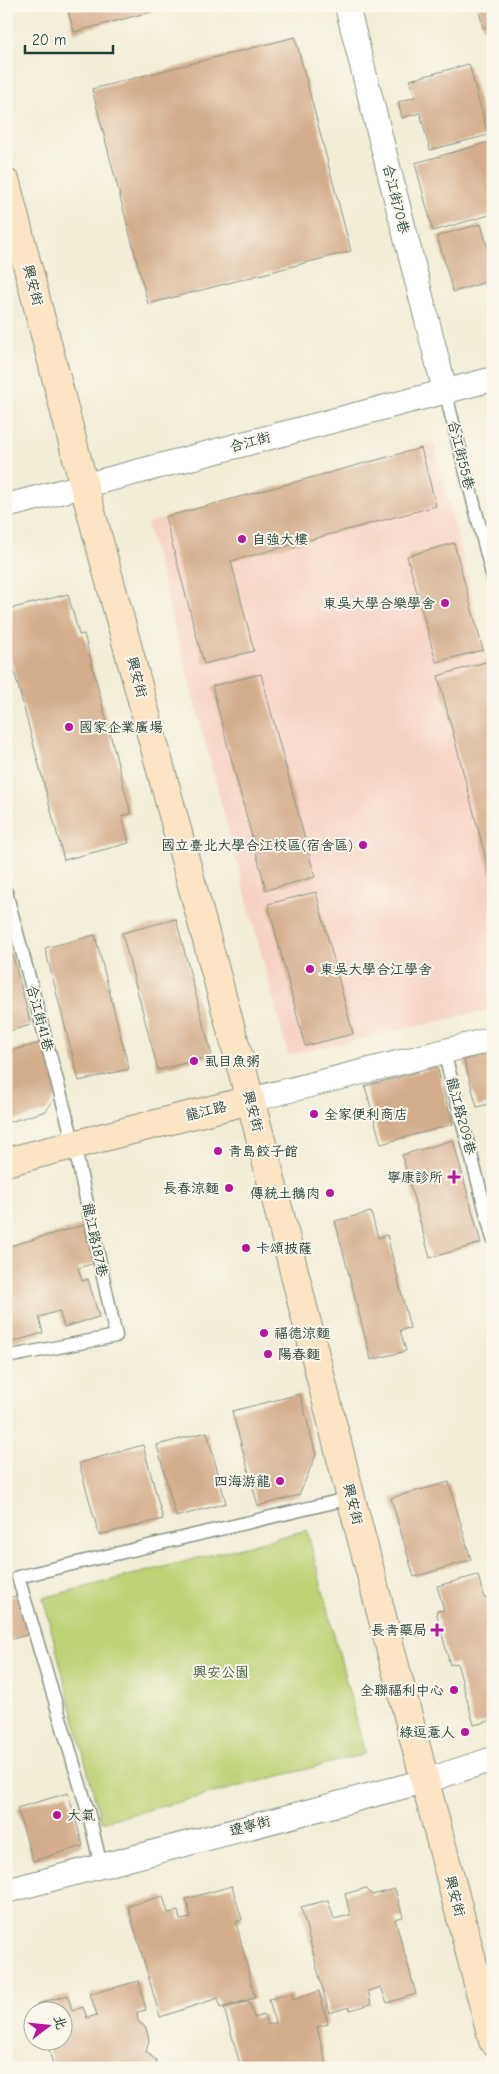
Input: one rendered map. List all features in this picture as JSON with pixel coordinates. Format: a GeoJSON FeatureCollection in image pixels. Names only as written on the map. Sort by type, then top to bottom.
{"type":"FeatureCollection","features":[{"type":"Feature","properties":{"kind":"street","name":"合江街70巷"},"geometry":{"type":"LineString","coordinates":[[347,6],[445,391]]}},
{"type":"Feature","properties":{"kind":"street","name":"興安街"},"geometry":{"type":"LineString","coordinates":[[6,183],[84,486],[250,1100],[351,1498],[493,2041]]}},
{"type":"Feature","properties":{"kind":"street","name":"合江街"},"geometry":{"type":"LineString","coordinates":[[6,506],[493,379]]}},
{"type":"Feature","properties":{"kind":"street","name":"龍江路"},"geometry":{"type":"LineString","coordinates":[[6,1162],[493,1039]]}},
{"type":"Feature","properties":{"kind":"street","name":"遼寧街"},"geometry":{"type":"LineString","coordinates":[[6,1891],[425,1781],[493,1760]]}},
{"type":"Feature","properties":{"kind":"lane","name":"合江街55巷"},"geometry":{"type":"LineString","coordinates":[[445,391],[493,578]]}},
{"type":"Feature","properties":{"kind":"lane","name":"合江街41巷"},"geometry":{"type":"LineString","coordinates":[[6,892],[74,1144]]}},
{"type":"Feature","properties":{"kind":"lane","name":"龍江路209巷"},"geometry":{"type":"LineString","coordinates":[[444,1052],[493,1239]]}},
{"type":"Feature","properties":{"kind":"lane","name":"龍江路187巷"},"geometry":{"type":"LineString","coordinates":[[6,1356],[116,1336],[74,1144]]}},
{"type":"Feature","properties":{"kind":"lane"},"geometry":{"type":"LineString","coordinates":[[101,1866],[86,1806],[18,1578],[351,1498]]}},
{"type":"Feature","properties":{"kind":"shaded area","name":"國立臺北大學合江校區(宿舍區)"},"geometry":{"type":"Polygon","coordinates":[[[434,442],[493,681],[493,1009],[288,1055],[147,523],[434,442]]]}},
{"type":"Feature","properties":{"kind":"green space","name":"興安公園"},"geometry":{"type":"Polygon","coordinates":[[[307,1530],[365,1754],[101,1822],[43,1598],[307,1530]]]}},
{"type":"Feature","properties":{"kind":"building"},"geometry":{"type":"Polygon","coordinates":[[[67,6],[168,6],[169,7],[74,32],[67,6]]]}},
{"type":"Feature","properties":{"kind":"building"},"geometry":{"type":"Polygon","coordinates":[[[478,6],[493,6],[493,25],[483,28],[478,6]]]}},
{"type":"Feature","properties":{"kind":"building"},"geometry":{"type":"Polygon","coordinates":[[[295,37],[351,251],[148,304],[92,89],[295,37]]]}},
{"type":"Feature","properties":{"kind":"building"},"geometry":{"type":"Polygon","coordinates":[[[469,64],[488,135],[430,150],[420,113],[402,118],[398,102],[415,97],[410,80],[469,64]]]}},
{"type":"Feature","properties":{"kind":"building"},"geometry":{"type":"Polygon","coordinates":[[[493,141],[493,214],[433,231],[415,163],[493,141]]]}},
{"type":"Feature","properties":{"kind":"building"},"geometry":{"type":"Polygon","coordinates":[[[481,224],[493,267],[493,280],[453,292],[437,236],[481,224]]]}},
{"type":"Feature","properties":{"kind":"building","name":"自強大樓"},"geometry":{"type":"Polygon","coordinates":[[[421,448],[436,506],[231,561],[254,651],[204,664],[165,517],[421,448]]]}},
{"type":"Feature","properties":{"kind":"building","name":"東吳大學合樂學舍"},"geometry":{"type":"Polygon","coordinates":[[[454,543],[483,650],[436,662],[407,556],[454,543]]]}},
{"type":"Feature","properties":{"kind":"building","name":"國家企業廣場"},"geometry":{"type":"Polygon","coordinates":[[[68,594],[79,635],[84,634],[131,814],[122,816],[129,843],[64,860],[6,640],[6,610],[68,594]]]}},
{"type":"Feature","properties":{"kind":"building"},"geometry":{"type":"Polygon","coordinates":[[[492,660],[493,663],[492,882],[438,676],[492,660]]]}},
{"type":"Feature","properties":{"kind":"building"},"geometry":{"type":"Polygon","coordinates":[[[261,674],[315,877],[266,890],[212,686],[261,674]]]}},
{"type":"Feature","properties":{"kind":"building","name":"東吳大學合江學舍"},"geometry":{"type":"Polygon","coordinates":[[[316,892],[353,1034],[305,1046],[268,904],[316,892]]]}},
{"type":"Feature","properties":{"kind":"building"},"geometry":{"type":"Polygon","coordinates":[[[176,919],[212,1056],[158,1070],[122,933],[176,919]]]}},
{"type":"Feature","properties":{"kind":"building"},"geometry":{"type":"Polygon","coordinates":[[[95,935],[129,1069],[79,1081],[45,948],[95,935]]]}},
{"type":"Feature","properties":{"kind":"building"},"geometry":{"type":"Polygon","coordinates":[[[12,952],[31,1025],[6,1032],[6,954],[12,952]]]}},
{"type":"Feature","properties":{"kind":"building"},"geometry":{"type":"Polygon","coordinates":[[[44,1042],[58,1093],[46,1111],[6,1123],[6,1052],[44,1042]]]}},
{"type":"Feature","properties":{"kind":"building"},"geometry":{"type":"Polygon","coordinates":[[[493,1052],[493,1103],[477,1107],[464,1060],[493,1052]]]}},
{"type":"Feature","properties":{"kind":"building"},"geometry":{"type":"Polygon","coordinates":[[[437,1067],[453,1124],[381,1144],[365,1086],[437,1067]]]}},
{"type":"Feature","properties":{"kind":"building"},"geometry":{"type":"Polygon","coordinates":[[[453,1140],[481,1243],[430,1258],[402,1155],[453,1140]]]}},
{"type":"Feature","properties":{"kind":"building"},"geometry":{"type":"Polygon","coordinates":[[[371,1212],[378,1238],[387,1235],[410,1328],[400,1330],[406,1351],[371,1360],[335,1221],[371,1212]]]}},
{"type":"Feature","properties":{"kind":"building"},"geometry":{"type":"Polygon","coordinates":[[[84,1225],[95,1263],[78,1268],[82,1281],[88,1279],[99,1317],[64,1327],[59,1311],[39,1317],[43,1333],[8,1343],[6,1247],[84,1225]]]}},
{"type":"Feature","properties":{"kind":"building"},"geometry":{"type":"Polygon","coordinates":[[[300,1394],[316,1455],[299,1495],[258,1506],[232,1411],[300,1394]]]}},
{"type":"Feature","properties":{"kind":"building"},"geometry":{"type":"Polygon","coordinates":[[[207,1432],[226,1503],[176,1517],[157,1445],[207,1432]]]}},
{"type":"Feature","properties":{"kind":"building"},"geometry":{"type":"Polygon","coordinates":[[[143,1445],[163,1519],[99,1535],[79,1463],[143,1445]]]}},
{"type":"Feature","properties":{"kind":"building"},"geometry":{"type":"Polygon","coordinates":[[[449,1482],[471,1560],[414,1577],[391,1498],[449,1482]]]}},
{"type":"Feature","properties":{"kind":"building"},"geometry":{"type":"Polygon","coordinates":[[[478,1575],[484,1598],[491,1597],[493,1603],[493,1720],[474,1725],[457,1663],[450,1665],[436,1611],[444,1610],[437,1586],[478,1575]]]}},
{"type":"Feature","properties":{"kind":"building"},"geometry":{"type":"Polygon","coordinates":[[[19,1595],[30,1634],[6,1641],[6,1599],[19,1595]]]}},
{"type":"Feature","properties":{"kind":"building"},"geometry":{"type":"Polygon","coordinates":[[[68,1793],[83,1846],[33,1861],[17,1808],[68,1793]]]}},
{"type":"Feature","properties":{"kind":"building"},"geometry":{"type":"Polygon","coordinates":[[[232,1886],[242,1920],[236,1922],[255,1998],[220,2008],[218,1998],[160,2017],[128,1906],[163,1896],[168,1913],[178,1911],[180,1920],[191,1918],[186,1899],[232,1886]]]}},
{"type":"Feature","properties":{"kind":"building"},"geometry":{"type":"Polygon","coordinates":[[[366,1888],[372,1895],[395,1889],[403,1917],[395,1919],[416,1994],[387,2003],[381,1987],[368,1991],[371,2004],[350,2010],[349,2007],[329,2013],[301,1907],[328,1900],[334,1919],[350,1915],[345,1894],[366,1888]]]}},
{"type":"Feature","properties":{"kind":"building"},"geometry":{"type":"Polygon","coordinates":[[[139,1981],[146,2010],[137,2012],[138,2021],[146,2028],[149,2040],[146,2052],[156,2060],[156,2068],[54,2068],[50,2052],[72,2052],[72,2011],[83,2007],[87,2018],[97,2015],[90,1994],[139,1981]]]}},
{"type":"Feature","properties":{"kind":"building"},"geometry":{"type":"Polygon","coordinates":[[[319,1991],[328,2024],[317,2027],[327,2068],[241,2068],[224,2008],[249,2001],[254,2018],[264,2015],[267,2025],[275,2023],[269,1999],[292,1994],[293,2000],[319,1991]]]}},
{"type":"Feature","properties":{"kind":"building"},"geometry":{"type":"Polygon","coordinates":[[[68,1995],[70,2002],[44,2002],[68,1995]]]}},
{"type":"Feature","properties":{"kind":"place","name":"自強大樓"},"geometry":{"type":"Point","coordinates":[242,539]}},
{"type":"Feature","properties":{"kind":"place","name":"東吳大學合樂學舍"},"geometry":{"type":"Point","coordinates":[445,603]}},
{"type":"Feature","properties":{"kind":"place","name":"國家企業廣場"},"geometry":{"type":"Point","coordinates":[69,727]}},
{"type":"Feature","properties":{"kind":"place","name":"國立臺北大學合江校區(宿舍區)"},"geometry":{"type":"Point","coordinates":[363,845]}},
{"type":"Feature","properties":{"kind":"place","name":"東吳大學合江學舍"},"geometry":{"type":"Point","coordinates":[310,969]}},
{"type":"Feature","properties":{"kind":"place","name":"虱目魚粥"},"geometry":{"type":"Point","coordinates":[194,1061]}},
{"type":"Feature","properties":{"kind":"place","name":"全家便利商店"},"geometry":{"type":"Point","coordinates":[314,1114]}},
{"type":"Feature","properties":{"kind":"place","name":"青島餃子館"},"geometry":{"type":"Point","coordinates":[218,1151]}},
{"type":"Feature","properties":{"kind":"place","name":"寧康診所"},"geometry":{"type":"Point","coordinates":[454,1177]}},
{"type":"Feature","properties":{"kind":"place","name":"長春涼麵"},"geometry":{"type":"Point","coordinates":[229,1188]}},
{"type":"Feature","properties":{"kind":"place","name":"傳統土鵝肉"},"geometry":{"type":"Point","coordinates":[330,1193]}},
{"type":"Feature","properties":{"kind":"place","name":"卡頌披薩"},"geometry":{"type":"Point","coordinates":[246,1248]}},
{"type":"Feature","properties":{"kind":"place","name":"福德涼麵"},"geometry":{"type":"Point","coordinates":[264,1333]}},
{"type":"Feature","properties":{"kind":"place","name":"陽春麵"},"geometry":{"type":"Point","coordinates":[268,1354]}},
{"type":"Feature","properties":{"kind":"place","name":"四海游龍"},"geometry":{"type":"Point","coordinates":[280,1481]}},
{"type":"Feature","properties":{"kind":"place","name":"長青藥局"},"geometry":{"type":"Point","coordinates":[437,1630]}},
{"type":"Feature","properties":{"kind":"place","name":"全聯福利中心"},"geometry":{"type":"Point","coordinates":[454,1690]}},
{"type":"Feature","properties":{"kind":"place","name":"綠逗薏人"},"geometry":{"type":"Point","coordinates":[465,1732]}},
{"type":"Feature","properties":{"kind":"place","name":"大氣"},"geometry":{"type":"Point","coordinates":[57,1815]}}]}
